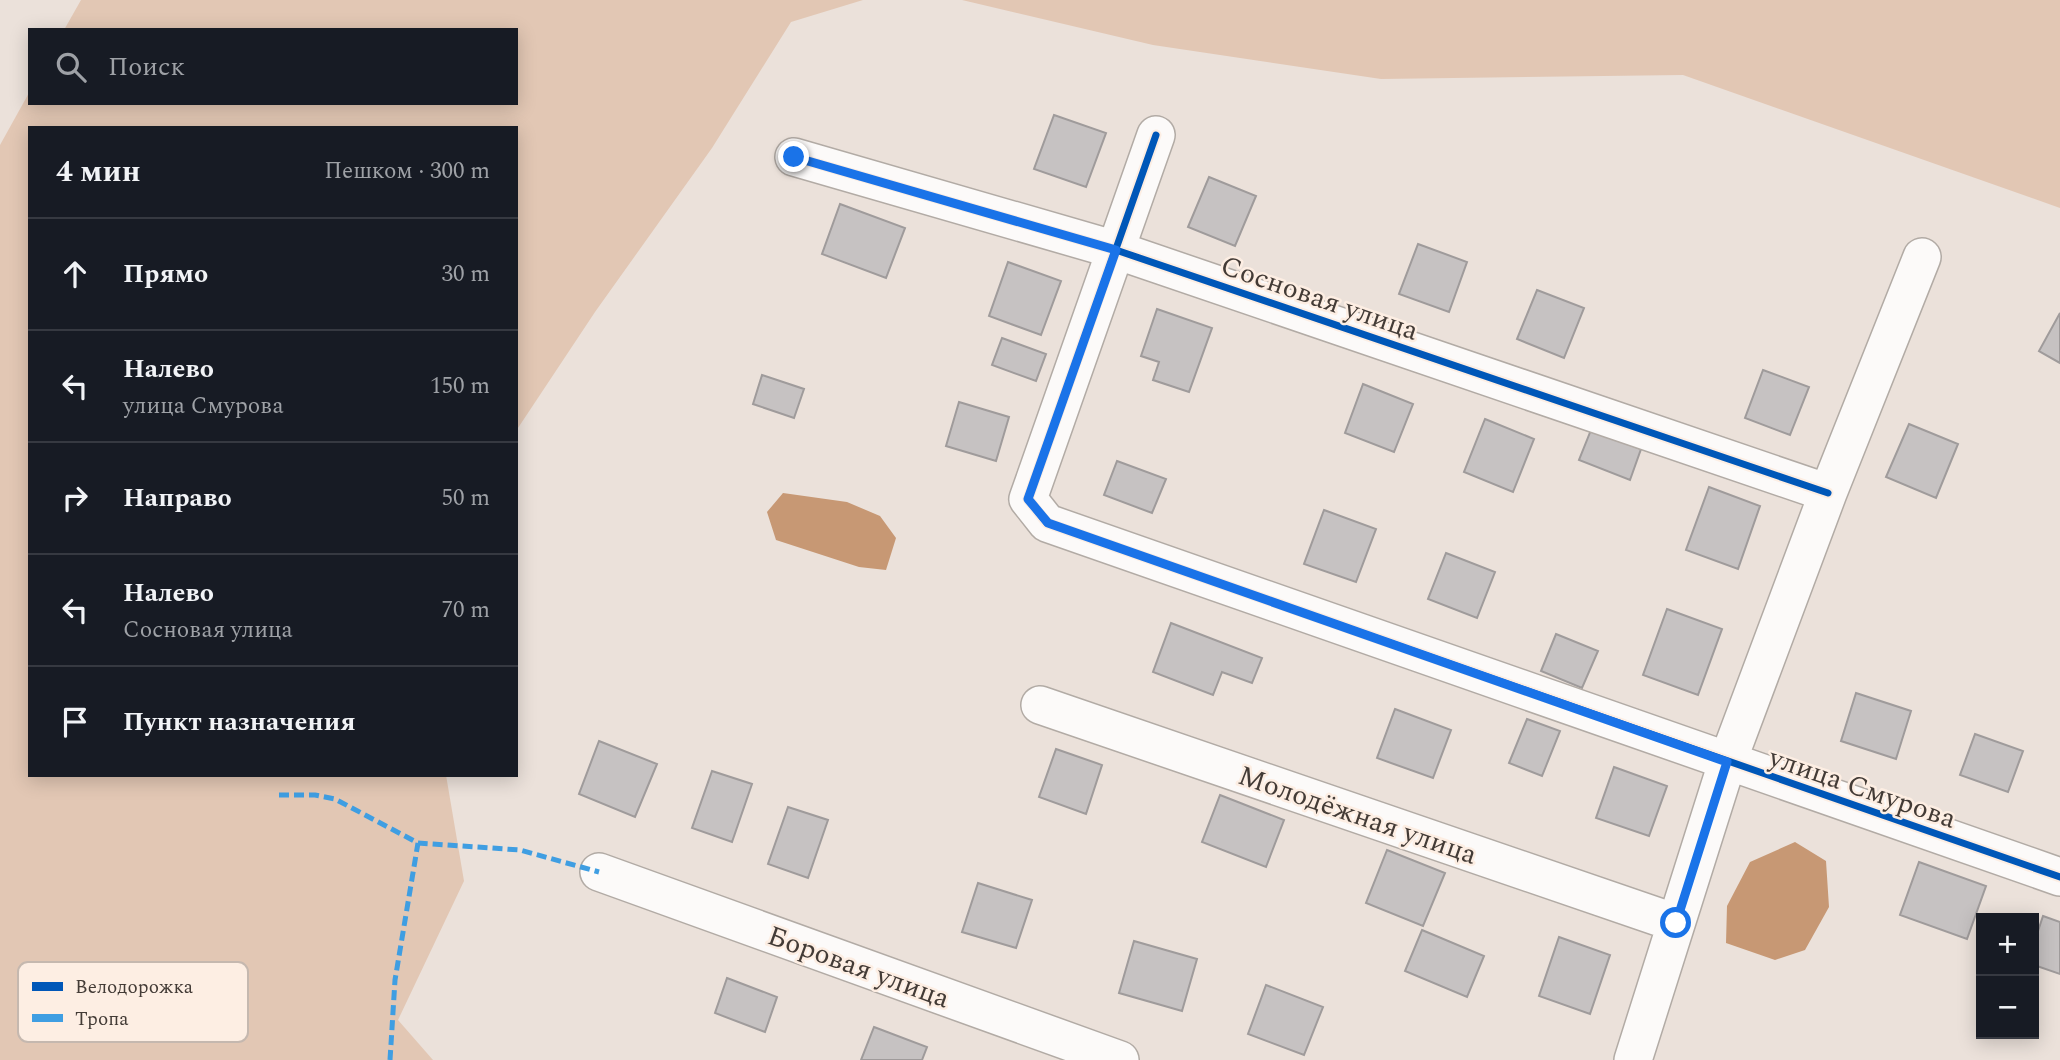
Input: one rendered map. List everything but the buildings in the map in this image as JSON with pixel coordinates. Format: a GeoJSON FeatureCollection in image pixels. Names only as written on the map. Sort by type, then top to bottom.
{"type":"FeatureCollection","features":[{"type":"Feature","properties":{"kind":"street"},"geometry":{"type":"LineString","coordinates":[[1116,250],[1156,135]]}},
{"type":"Feature","properties":{"kind":"street","name":"Сосновая улица"},"geometry":{"type":"LineString","coordinates":[[794,157],[1116,250],[1828,493]]}},
{"type":"Feature","properties":{"kind":"street","name":"улица Смурова"},"geometry":{"type":"LineString","coordinates":[[1116,250],[1028,499],[1048,523],[2060,877]]}},
{"type":"Feature","properties":{"kind":"street"},"geometry":{"type":"LineString","coordinates":[[1633,1060],[1727,762],[1828,493],[1922,257]]}},
{"type":"Feature","properties":{"kind":"street","name":"Молодёжная улица"},"geometry":{"type":"LineString","coordinates":[[1040,705],[1676,923]]}},
{"type":"Feature","properties":{"kind":"street","name":"Боровая улица"},"geometry":{"type":"LineString","coordinates":[[598,872],[1120,1060]]}},
{"type":"Feature","properties":{"kind":"shaded area"},"geometry":{"type":"Polygon","coordinates":[[[81,0],[863,0],[791,22],[712,148],[595,312],[518,428],[518,126],[28,126],[28,777],[446,777],[464,881],[398,1020],[433,1060],[0,1060],[0,145],[28,95],[28,105],[518,105],[518,28],[65,28],[81,0]]]}},
{"type":"Feature","properties":{"kind":"shaded area"},"geometry":{"type":"Polygon","coordinates":[[[962,0],[2060,0],[2060,208],[1683,75],[1381,79],[1153,45],[962,0]]]}},
{"type":"Feature","properties":{"kind":"shaded area"},"geometry":{"type":"Polygon","coordinates":[[[783,493],[847,502],[880,516],[896,538],[886,570],[859,567],[776,540],[767,512],[783,493]]]}},
{"type":"Feature","properties":{"kind":"shaded area"},"geometry":{"type":"Polygon","coordinates":[[[1795,842],[1826,861],[1829,907],[1805,950],[1775,960],[1726,943],[1727,906],[1750,862],[1795,842]]]}},
{"type":"Feature","properties":{"kind":"marked path"},"geometry":{"type":"LineString","coordinates":[[279,795],[315,795],[335,799],[418,843],[520,850],[599,872]]}},
{"type":"Feature","properties":{"kind":"marked path"},"geometry":{"type":"LineString","coordinates":[[390,1060],[395,980],[418,843]]}},
{"type":"Feature","properties":{"kind":"cycle path"},"geometry":{"type":"LineString","coordinates":[[1156,135],[1028,499],[1047,523],[2060,877]]}},
{"type":"Feature","properties":{"kind":"cycle path"},"geometry":{"type":"LineString","coordinates":[[794,157],[1116,250],[1828,493]]}},
{"type":"Feature","properties":{"kind":"route"},"geometry":{"type":"LineString","coordinates":[[794,157],[1116,250],[1028,499],[1048,523],[1727,762],[1676,923]]}}]}
